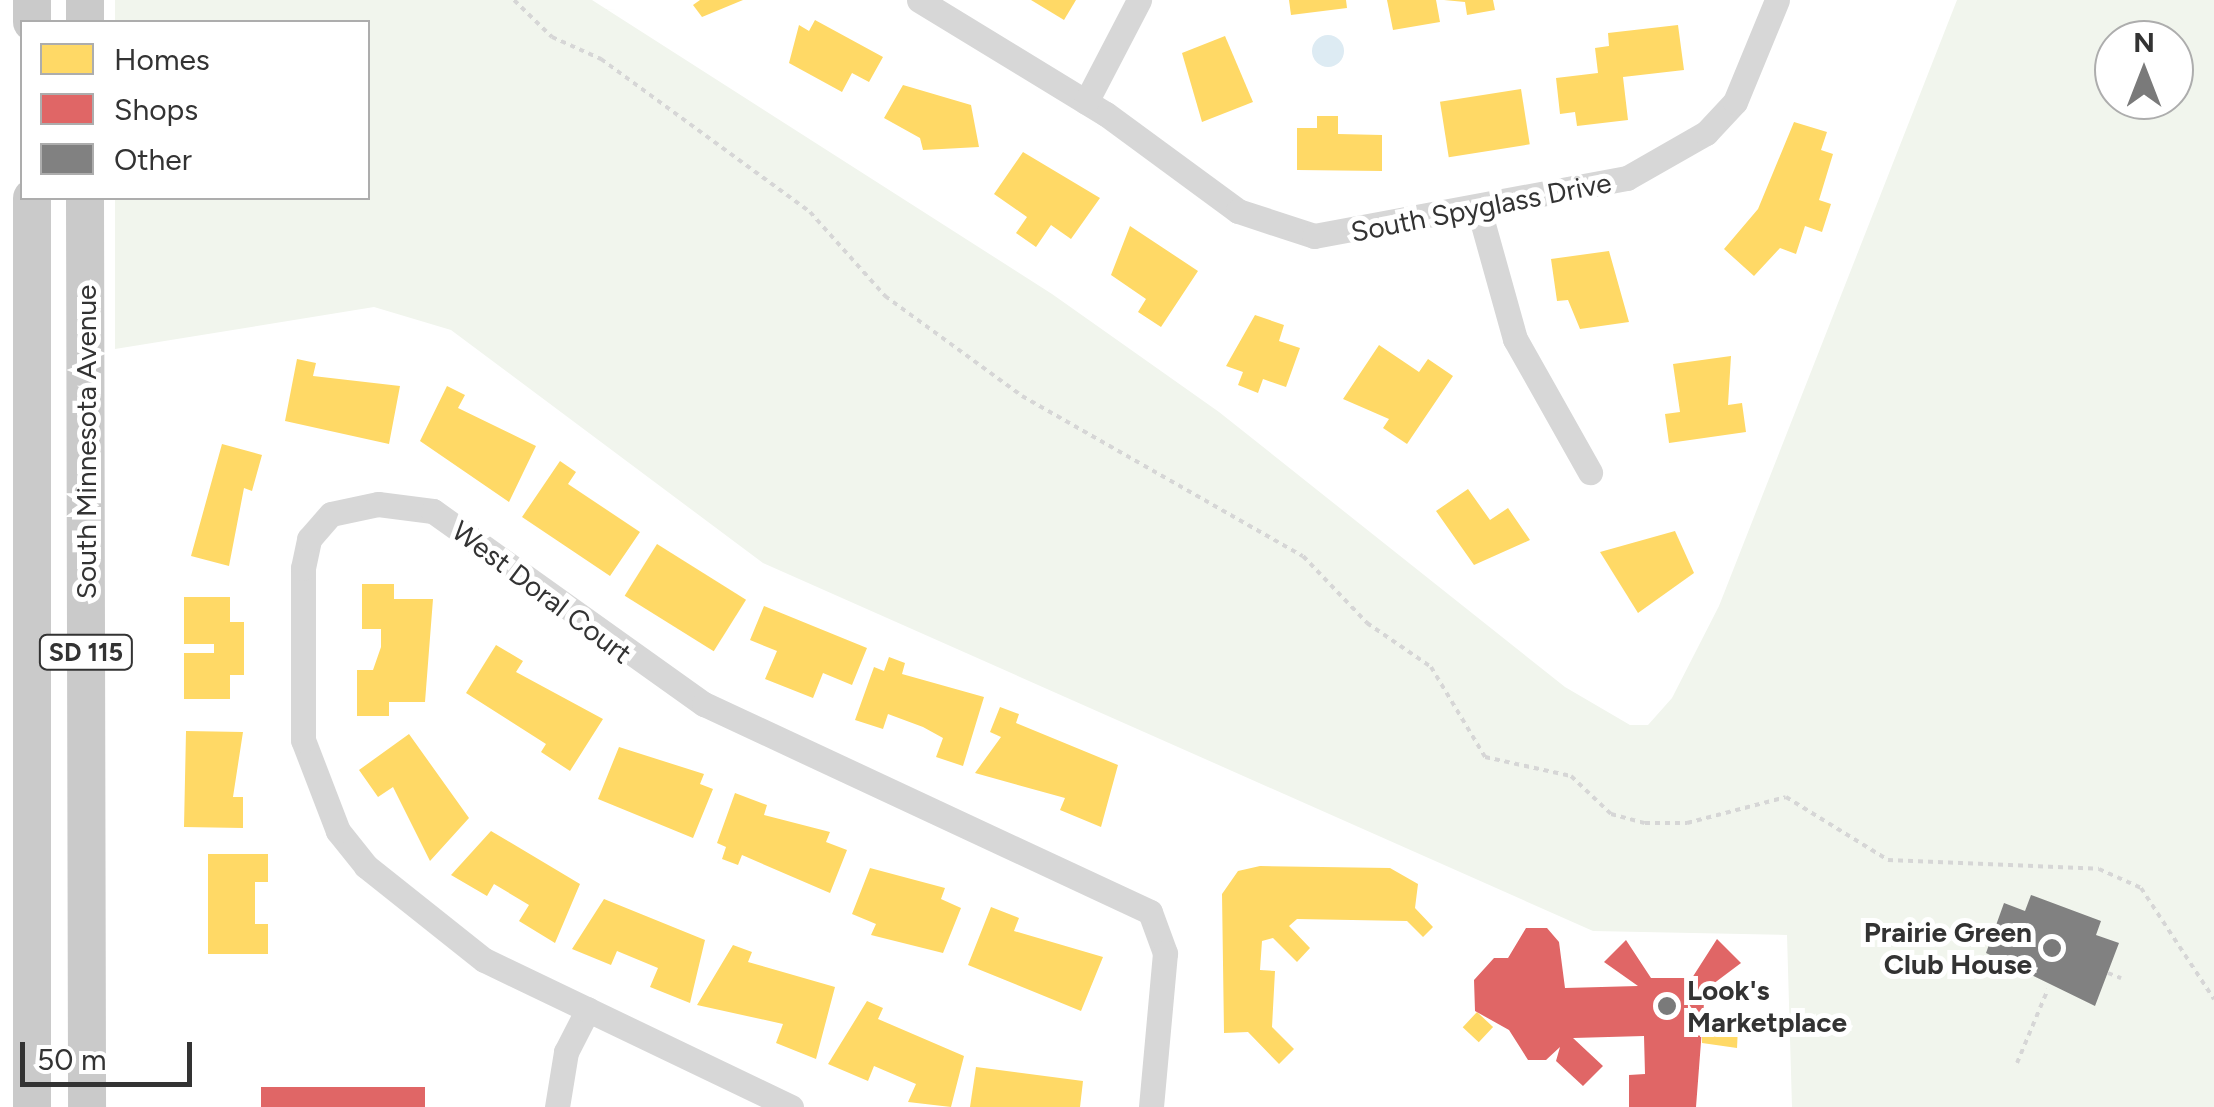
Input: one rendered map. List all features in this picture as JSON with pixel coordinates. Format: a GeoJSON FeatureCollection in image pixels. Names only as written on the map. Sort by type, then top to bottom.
{"type":"FeatureCollection","features":[{"type":"Feature","properties":{"kind":"main road","name":"South Minnesota Avenue"},"geometry":{"type":"LineString","coordinates":[[32,200],[32,1107]]}},
{"type":"Feature","properties":{"kind":"main road","name":"South Minnesota Avenue"},"geometry":{"type":"LineString","coordinates":[[85,200],[87,1107]]}},
{"type":"Feature","properties":{"kind":"street","name":"South Spyglass Drive"},"geometry":{"type":"LineString","coordinates":[[918,0],[1086,102],[1238,211],[1277,228],[1364,233],[1627,178],[1706,133],[1735,102],[1777,0]]}},
{"type":"Feature","properties":{"kind":"street"},"geometry":{"type":"LineString","coordinates":[[1086,102],[1139,0]]}},
{"type":"Feature","properties":{"kind":"street"},"geometry":{"type":"LineString","coordinates":[[1479,210],[1515,338],[1590,472]]}},
{"type":"Feature","properties":{"kind":"street","name":"West Doral Court"},"geometry":{"type":"LineString","coordinates":[[790,1107],[484,960],[420,913],[366,866],[321,805],[303,740],[303,568],[308,539],[331,514],[378,504],[433,512],[704,704],[1150,912],[1165,953],[1151,1107]]}},
{"type":"Feature","properties":{"kind":"street"},"geometry":{"type":"LineString","coordinates":[[557,1107],[566,1052],[588,1008]]}},
{"type":"Feature","properties":{"kind":"path"},"geometry":{"type":"LineString","coordinates":[[514,0],[552,37],[601,59],[810,212],[886,296],[1022,396],[1303,556],[1367,623],[1431,667],[1486,757],[1572,776],[1611,814],[1645,823],[1686,823],[1786,797],[1901,863],[2099,869],[2141,888],[2214,999]]}},
{"type":"Feature","properties":{"kind":"path"},"geometry":{"type":"LineString","coordinates":[[2108,973],[2121,978]]}},
{"type":"Feature","properties":{"kind":"path"},"geometry":{"type":"LineString","coordinates":[[2017,1063],[2048,988]]}},
{"type":"Feature","properties":{"kind":"shaded area"},"geometry":{"type":"Polygon","coordinates":[[[115,0],[592,0],[1052,294],[1219,412],[1565,687],[1630,725],[1648,725],[1672,698],[1719,606],[1957,0],[2214,0],[2214,1107],[1792,1107],[1787,935],[1593,931],[763,563],[451,330],[374,307],[115,349],[115,200],[370,200],[370,20],[115,20],[115,0]]]}},
{"type":"Feature","properties":{"kind":"shaded area"},"geometry":{"type":"Polygon","coordinates":[[[1328,35],[1339,40],[1344,51],[1339,62],[1328,67],[1317,62],[1312,51],[1317,40],[1328,35]]]}},
{"type":"Feature","properties":{"kind":"building: Homes"},"geometry":{"type":"Polygon","coordinates":[[[700,0],[743,0],[702,17],[693,5],[700,0]]]}},
{"type":"Feature","properties":{"kind":"building: Homes"},"geometry":{"type":"Polygon","coordinates":[[[1031,0],[1076,0],[1064,20],[1031,0]]]}},
{"type":"Feature","properties":{"kind":"building: Homes"},"geometry":{"type":"Polygon","coordinates":[[[1289,0],[1346,0],[1347,8],[1291,15],[1289,0]]]}},
{"type":"Feature","properties":{"kind":"building: Homes"},"geometry":{"type":"Polygon","coordinates":[[[1387,0],[1436,0],[1440,22],[1393,30],[1387,0]]]}},
{"type":"Feature","properties":{"kind":"building: Homes"},"geometry":{"type":"Polygon","coordinates":[[[1444,0],[1493,0],[1495,10],[1467,15],[1465,2],[1444,0]]]}},
{"type":"Feature","properties":{"kind":"building: Homes"},"geometry":{"type":"Polygon","coordinates":[[[815,20],[883,57],[869,82],[852,73],[842,92],[789,63],[799,25],[809,31],[815,20]]]}},
{"type":"Feature","properties":{"kind":"building: Homes"},"geometry":{"type":"Polygon","coordinates":[[[1678,25],[1684,70],[1623,77],[1628,120],[1577,126],[1575,112],[1560,114],[1556,78],[1598,73],[1595,48],[1609,46],[1608,33],[1678,25]]]}},
{"type":"Feature","properties":{"kind":"building: Homes"},"geometry":{"type":"Polygon","coordinates":[[[1225,36],[1253,102],[1202,122],[1182,53],[1225,36]]]}},
{"type":"Feature","properties":{"kind":"building: Homes"},"geometry":{"type":"Polygon","coordinates":[[[903,85],[971,105],[979,147],[923,150],[920,138],[884,118],[903,85]]]}},
{"type":"Feature","properties":{"kind":"building: Homes"},"geometry":{"type":"Polygon","coordinates":[[[1521,89],[1530,144],[1449,157],[1440,102],[1521,89]]]}},
{"type":"Feature","properties":{"kind":"building: Homes"},"geometry":{"type":"Polygon","coordinates":[[[1317,116],[1338,116],[1338,134],[1382,135],[1382,171],[1297,170],[1297,128],[1317,128],[1317,116]]]}},
{"type":"Feature","properties":{"kind":"building: Homes"},"geometry":{"type":"Polygon","coordinates":[[[1794,122],[1827,132],[1821,150],[1833,154],[1819,200],[1831,204],[1822,232],[1805,226],[1796,254],[1780,248],[1754,276],[1724,249],[1758,209],[1794,122]]]}},
{"type":"Feature","properties":{"kind":"building: Homes"},"geometry":{"type":"Polygon","coordinates":[[[1023,152],[1100,198],[1071,239],[1051,225],[1036,247],[1016,233],[1027,217],[994,194],[1023,152]]]}},
{"type":"Feature","properties":{"kind":"building: Homes"},"geometry":{"type":"Polygon","coordinates":[[[1130,226],[1198,271],[1161,327],[1138,312],[1146,299],[1111,275],[1130,226]]]}},
{"type":"Feature","properties":{"kind":"building: Homes"},"geometry":{"type":"Polygon","coordinates":[[[1609,251],[1629,322],[1580,329],[1568,300],[1557,301],[1551,259],[1609,251]]]}},
{"type":"Feature","properties":{"kind":"building: Homes"},"geometry":{"type":"Polygon","coordinates":[[[1255,315],[1284,325],[1279,341],[1300,348],[1286,387],[1263,379],[1258,393],[1238,385],[1243,372],[1226,366],[1255,315]]]}},
{"type":"Feature","properties":{"kind":"building: Homes"},"geometry":{"type":"Polygon","coordinates":[[[1379,345],[1419,372],[1428,359],[1453,376],[1407,444],[1383,428],[1389,419],[1343,399],[1379,345]]]}},
{"type":"Feature","properties":{"kind":"building: Homes"},"geometry":{"type":"Polygon","coordinates":[[[1731,356],[1728,405],[1742,403],[1746,432],[1669,443],[1665,414],[1680,412],[1673,364],[1731,356]]]}},
{"type":"Feature","properties":{"kind":"building: Homes"},"geometry":{"type":"Polygon","coordinates":[[[297,359],[316,363],[313,376],[400,386],[389,444],[285,421],[297,359]]]}},
{"type":"Feature","properties":{"kind":"building: Homes"},"geometry":{"type":"Polygon","coordinates":[[[447,386],[465,395],[458,408],[536,446],[509,502],[420,441],[447,386]]]}},
{"type":"Feature","properties":{"kind":"building: Homes"},"geometry":{"type":"Polygon","coordinates":[[[222,444],[262,455],[252,491],[244,488],[229,566],[191,556],[222,444]]]}},
{"type":"Feature","properties":{"kind":"building: Homes"},"geometry":{"type":"Polygon","coordinates":[[[560,461],[576,472],[568,484],[640,532],[610,576],[522,517],[560,461]]]}},
{"type":"Feature","properties":{"kind":"building: Homes"},"geometry":{"type":"Polygon","coordinates":[[[1468,489],[1490,520],[1508,508],[1530,540],[1474,565],[1436,511],[1468,489]]]}},
{"type":"Feature","properties":{"kind":"building: Homes"},"geometry":{"type":"Polygon","coordinates":[[[1675,531],[1694,573],[1638,613],[1600,552],[1675,531]]]}},
{"type":"Feature","properties":{"kind":"building: Homes"},"geometry":{"type":"Polygon","coordinates":[[[657,544],[746,600],[714,651],[625,596],[657,544]]]}},
{"type":"Feature","properties":{"kind":"building: Homes"},"geometry":{"type":"Polygon","coordinates":[[[362,584],[394,584],[394,599],[433,599],[425,702],[389,702],[389,716],[357,716],[357,670],[373,670],[381,647],[381,629],[362,629],[362,584]]]}},
{"type":"Feature","properties":{"kind":"building: Homes"},"geometry":{"type":"Polygon","coordinates":[[[184,597],[230,597],[230,622],[244,622],[244,675],[230,675],[230,699],[184,699],[184,653],[214,653],[214,644],[184,644],[184,597]]]}},
{"type":"Feature","properties":{"kind":"building: Homes"},"geometry":{"type":"Polygon","coordinates":[[[764,606],[867,648],[852,685],[823,673],[813,698],[765,679],[777,651],[750,640],[764,606]]]}},
{"type":"Feature","properties":{"kind":"building: Homes"},"geometry":{"type":"Polygon","coordinates":[[[496,645],[523,661],[516,672],[603,719],[570,771],[541,752],[546,744],[466,693],[496,645]]]}},
{"type":"Feature","properties":{"kind":"building: Homes"},"geometry":{"type":"Polygon","coordinates":[[[889,657],[905,663],[902,674],[984,697],[963,766],[936,757],[943,738],[923,727],[888,714],[883,729],[855,720],[874,667],[884,671],[889,657]]]}},
{"type":"Feature","properties":{"kind":"building: Homes"},"geometry":{"type":"Polygon","coordinates":[[[1000,707],[1019,714],[1016,723],[1118,765],[1101,827],[1060,810],[1065,798],[975,773],[1001,737],[990,732],[1000,707]]]}},
{"type":"Feature","properties":{"kind":"building: Homes"},"geometry":{"type":"Polygon","coordinates":[[[186,731],[243,732],[233,797],[243,797],[243,828],[184,827],[186,731]]]}},
{"type":"Feature","properties":{"kind":"building: Homes"},"geometry":{"type":"Polygon","coordinates":[[[409,734],[469,818],[430,861],[393,787],[378,797],[359,770],[409,734]]]}},
{"type":"Feature","properties":{"kind":"building: Homes"},"geometry":{"type":"Polygon","coordinates":[[[619,747],[704,774],[700,784],[713,789],[693,838],[598,799],[619,747]]]}},
{"type":"Feature","properties":{"kind":"building: Homes"},"geometry":{"type":"Polygon","coordinates":[[[735,793],[767,805],[764,815],[830,832],[826,842],[847,850],[830,893],[742,855],[738,865],[722,859],[726,847],[717,843],[735,793]]]}},
{"type":"Feature","properties":{"kind":"building: Homes"},"geometry":{"type":"Polygon","coordinates":[[[491,831],[580,884],[555,943],[519,921],[529,905],[494,884],[487,896],[451,875],[491,831]]]}},
{"type":"Feature","properties":{"kind":"building: Homes"},"geometry":{"type":"Polygon","coordinates":[[[208,854],[268,854],[268,882],[255,882],[255,924],[268,924],[268,954],[208,954],[208,854]]]}},
{"type":"Feature","properties":{"kind":"building: Homes"},"geometry":{"type":"Polygon","coordinates":[[[1260,866],[1390,868],[1418,884],[1415,908],[1433,927],[1423,937],[1407,921],[1297,919],[1289,926],[1310,948],[1297,962],[1273,938],[1262,941],[1260,970],[1275,971],[1272,1027],[1294,1049],[1279,1064],[1248,1032],[1224,1033],[1222,894],[1238,871],[1260,866]]]}},
{"type":"Feature","properties":{"kind":"building: Homes"},"geometry":{"type":"Polygon","coordinates":[[[870,868],[945,888],[941,899],[961,908],[943,953],[871,935],[876,924],[852,914],[870,868]]]}},
{"type":"Feature","properties":{"kind":"building: Homes"},"geometry":{"type":"Polygon","coordinates":[[[604,899],[705,940],[690,1003],[650,987],[658,968],[617,951],[611,965],[572,949],[604,899]]]}},
{"type":"Feature","properties":{"kind":"building: Homes"},"geometry":{"type":"Polygon","coordinates":[[[991,907],[1019,918],[1014,931],[1103,957],[1081,1011],[968,965],[991,907]]]}},
{"type":"Feature","properties":{"kind":"building: Homes"},"geometry":{"type":"Polygon","coordinates":[[[733,945],[752,952],[748,962],[835,987],[816,1059],[776,1043],[783,1024],[697,1005],[733,945]]]}},
{"type":"Feature","properties":{"kind":"building: Homes"},"geometry":{"type":"Polygon","coordinates":[[[867,1001],[883,1008],[878,1019],[964,1056],[951,1107],[908,1102],[916,1084],[874,1066],[868,1081],[828,1064],[867,1001]]]}},
{"type":"Feature","properties":{"kind":"building: Homes"},"geometry":{"type":"Polygon","coordinates":[[[1477,1012],[1493,1027],[1479,1042],[1463,1027],[1477,1012]]]}},
{"type":"Feature","properties":{"kind":"building: Homes"},"geometry":{"type":"Polygon","coordinates":[[[1738,1027],[1737,1048],[1702,1043],[1702,1032],[1738,1027]]]}},
{"type":"Feature","properties":{"kind":"building: Homes"},"geometry":{"type":"Polygon","coordinates":[[[976,1067],[1083,1081],[1080,1107],[970,1107],[976,1067]]]}},
{"type":"Feature","properties":{"kind":"building: Shops"},"geometry":{"type":"Polygon","coordinates":[[[1526,928],[1547,928],[1559,942],[1565,988],[1638,986],[1604,962],[1626,940],[1651,978],[1692,978],[1717,939],[1741,963],[1705,990],[1696,1107],[1629,1107],[1629,1075],[1645,1074],[1644,1036],[1573,1038],[1603,1066],[1583,1086],[1556,1061],[1560,1047],[1546,1060],[1528,1060],[1509,1030],[1475,1011],[1474,980],[1494,958],[1508,958],[1526,928]]]}},
{"type":"Feature","properties":{"kind":"building: Shops"},"geometry":{"type":"Polygon","coordinates":[[[261,1087],[425,1087],[425,1107],[261,1107],[261,1087]]]}},
{"type":"Feature","properties":{"kind":"building: Other","name":"Prairie Green Club House"},"geometry":{"type":"Polygon","coordinates":[[[2031,895],[2101,921],[2096,935],[2119,943],[2095,1006],[1986,953],[2004,903],[2025,911],[2031,895]]]}},
{"type":"Feature","properties":{"kind":"place","name":"Prairie Green Club House"},"geometry":{"type":"Point","coordinates":[2052,948]}},
{"type":"Feature","properties":{"kind":"place","name":"Look's Marketplace"},"geometry":{"type":"Point","coordinates":[1667,1006]}}]}
